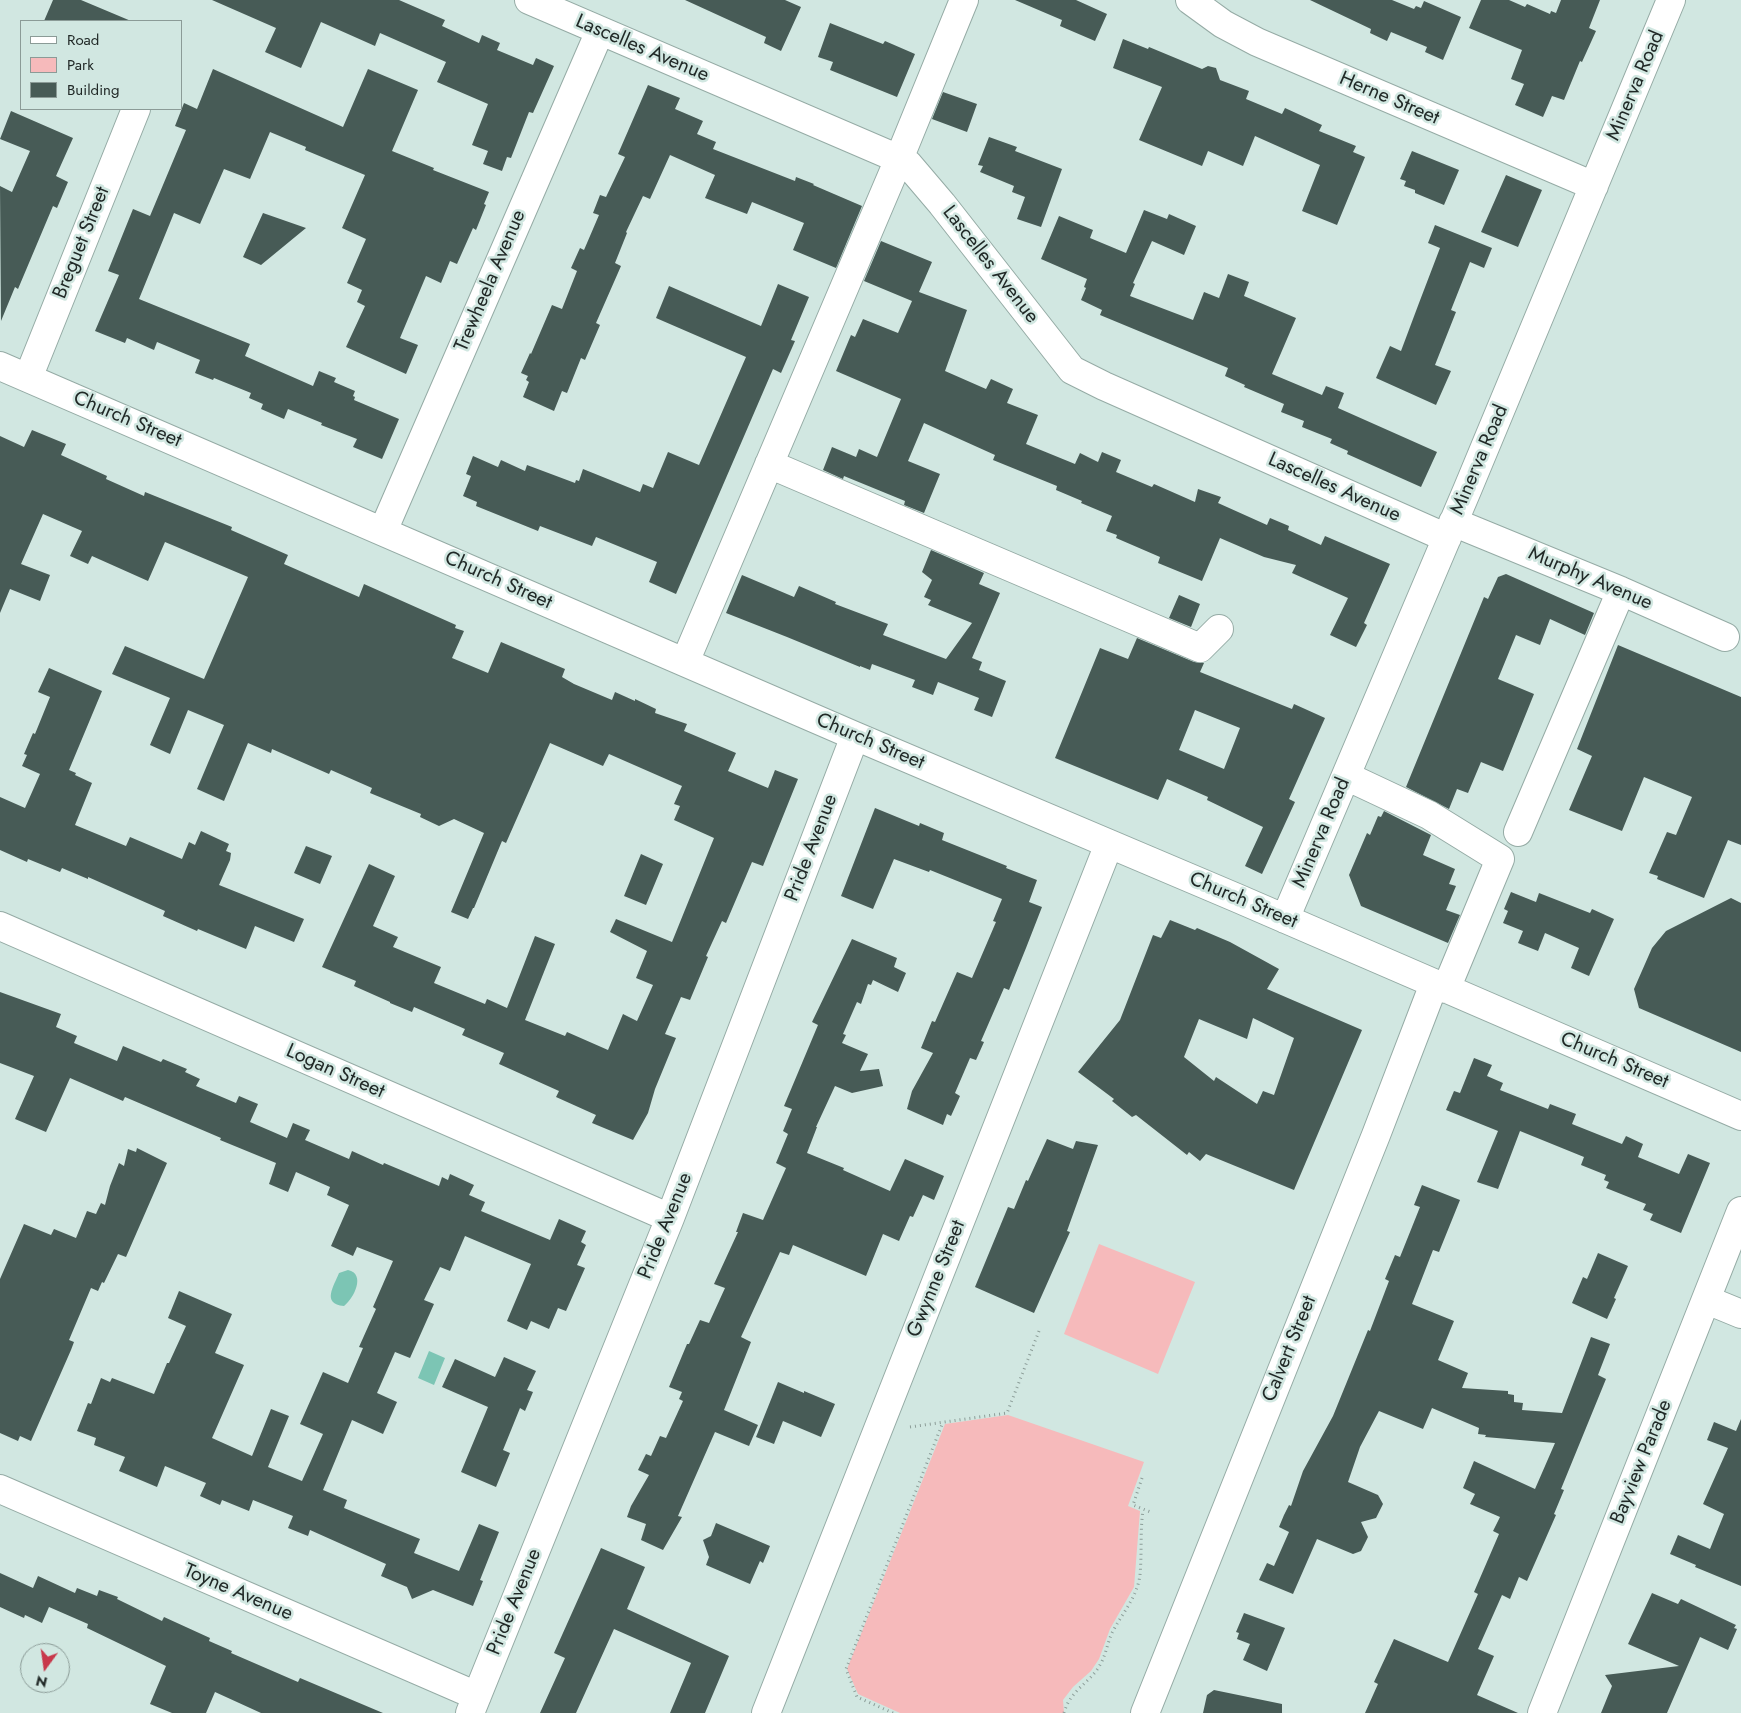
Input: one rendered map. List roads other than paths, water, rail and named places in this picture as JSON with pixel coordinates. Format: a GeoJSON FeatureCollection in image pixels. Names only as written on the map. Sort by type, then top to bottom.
{"type":"FeatureCollection","features":[{"type":"Feature","properties":{"kind":"street","name":"Lascelles Avenue"},"geometry":{"type":"LineString","coordinates":[[528,0],[908,164],[942,204],[1072,370],[1113,390],[1450,530]]}},
{"type":"Feature","properties":{"kind":"street"},"geometry":{"type":"LineString","coordinates":[[684,662],[899,159],[964,0]]}},
{"type":"Feature","properties":{"kind":"street","name":"Herne Street"},"geometry":{"type":"LineString","coordinates":[[1190,0],[1223,24],[1257,42],[1594,186]]}},
{"type":"Feature","properties":{"kind":"street","name":"Minerva Road"},"geometry":{"type":"LineString","coordinates":[[1285,919],[1672,0]]}},
{"type":"Feature","properties":{"kind":"street","name":"Trewheela Avenue"},"geometry":{"type":"LineString","coordinates":[[383,531],[600,31]]}},
{"type":"Feature","properties":{"kind":"street","name":"Breguet Street"},"geometry":{"type":"LineString","coordinates":[[28,378],[136,110]]}},
{"type":"Feature","properties":{"kind":"street","name":"Church Street"},"geometry":{"type":"LineString","coordinates":[[0,366],[1741,1116]]}},
{"type":"Feature","properties":{"kind":"street"},"geometry":{"type":"LineString","coordinates":[[769,464],[1200,648],[1219,629]]}},
{"type":"Feature","properties":{"kind":"street","name":"Murphy Avenue"},"geometry":{"type":"LineString","coordinates":[[1450,530],[1621,591],[1725,637]]}},
{"type":"Feature","properties":{"kind":"street"},"geometry":{"type":"LineString","coordinates":[[1518,832],[1621,591]]}},
{"type":"Feature","properties":{"kind":"street","name":"Pride Avenue"},"geometry":{"type":"LineString","coordinates":[[474,1704],[670,1218],[856,736]]}},
{"type":"Feature","properties":{"kind":"street","name":"Calvert Street"},"geometry":{"type":"LineString","coordinates":[[1144,1713],[1376,1135],[1440,986],[1500,859],[1429,815],[1346,776]]}},
{"type":"Feature","properties":{"kind":"street","name":"Gwynne Street"},"geometry":{"type":"LineString","coordinates":[[766,1713],[1109,844]]}},
{"type":"Feature","properties":{"kind":"street","name":"Logan Street"},"geometry":{"type":"LineString","coordinates":[[0,926],[670,1218]]}},
{"type":"Feature","properties":{"kind":"street","name":"Bayview Parade"},"geometry":{"type":"LineString","coordinates":[[1542,1713],[1741,1211]]}},
{"type":"Feature","properties":{"kind":"street"},"geometry":{"type":"LineString","coordinates":[[1707,1300],[1741,1314]]}},
{"type":"Feature","properties":{"kind":"street","name":"Toyne Avenue"},"geometry":{"type":"LineString","coordinates":[[0,1489],[474,1704]]}}]}
